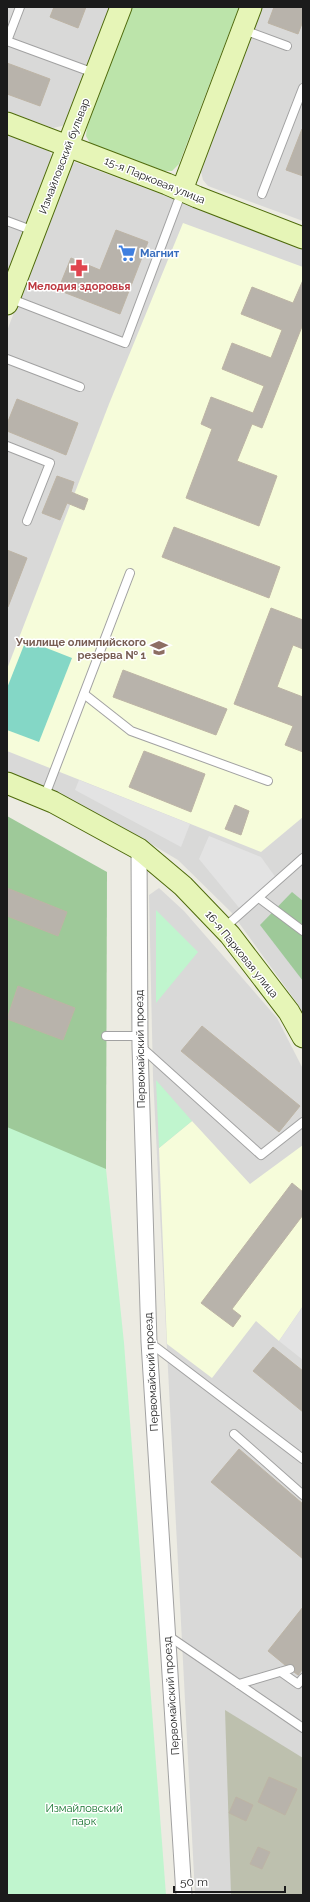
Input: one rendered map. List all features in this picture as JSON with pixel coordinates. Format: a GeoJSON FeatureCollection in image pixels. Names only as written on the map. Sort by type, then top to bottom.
{"type":"FeatureCollection","features":[{"type":"Feature","properties":{"kind":"street","name":"Измайловский бульвар"},"geometry":{"type":"LineString","coordinates":[[8,301],[121,7]]}},
{"type":"Feature","properties":{"kind":"street"},"geometry":{"type":"LineString","coordinates":[[182,190],[252,7]]}},
{"type":"Feature","properties":{"kind":"street","name":"15-я Парковая улица"},"geometry":{"type":"LineString","coordinates":[[7,123],[303,238]]}},
{"type":"Feature","properties":{"kind":"street","name":"16-я Парковая улица"},"geometry":{"type":"LineString","coordinates":[[7,783],[44,798],[139,849],[183,886],[224,928],[289,1012],[303,1037]]}},
{"type":"Feature","properties":{"kind":"street","name":"Первомайский проезд"},"geometry":{"type":"LineString","coordinates":[[139,849],[140,1041],[149,1342],[166,1634],[184,1895]]}},
{"type":"Feature","properties":{"kind":"lane"},"geometry":{"type":"LineString","coordinates":[[20,7],[7,41],[96,74]]}},
{"type":"Feature","properties":{"kind":"lane"},"geometry":{"type":"LineString","coordinates":[[243,30],[287,46]]}},
{"type":"Feature","properties":{"kind":"lane"},"geometry":{"type":"LineString","coordinates":[[262,194],[303,88]]}},
{"type":"Feature","properties":{"kind":"lane"},"geometry":{"type":"LineString","coordinates":[[8,301],[124,343],[182,190]]}},
{"type":"Feature","properties":{"kind":"lane"},"geometry":{"type":"LineString","coordinates":[[7,221],[35,231]]}},
{"type":"Feature","properties":{"kind":"lane"},"geometry":{"type":"LineString","coordinates":[[7,359],[80,387]]}},
{"type":"Feature","properties":{"kind":"lane"},"geometry":{"type":"LineString","coordinates":[[7,446],[50,463],[27,521]]}},
{"type":"Feature","properties":{"kind":"lane"},"geometry":{"type":"LineString","coordinates":[[44,798],[130,573]]}},
{"type":"Feature","properties":{"kind":"lane"},"geometry":{"type":"LineString","coordinates":[[84,694],[131,731],[268,781]]}},
{"type":"Feature","properties":{"kind":"lane"},"geometry":{"type":"LineString","coordinates":[[224,928],[303,858]]}},
{"type":"Feature","properties":{"kind":"lane"},"geometry":{"type":"LineString","coordinates":[[259,898],[303,931]]}},
{"type":"Feature","properties":{"kind":"lane"},"geometry":{"type":"LineString","coordinates":[[106,1036],[140,1041],[261,1154],[303,1122]]}},
{"type":"Feature","properties":{"kind":"lane"},"geometry":{"type":"LineString","coordinates":[[149,1342],[303,1459]]}},
{"type":"Feature","properties":{"kind":"lane"},"geometry":{"type":"LineString","coordinates":[[234,1434],[303,1495]]}},
{"type":"Feature","properties":{"kind":"lane"},"geometry":{"type":"LineString","coordinates":[[166,1634],[303,1728]]}},
{"type":"Feature","properties":{"kind":"lane"},"geometry":{"type":"LineString","coordinates":[[239,1684],[290,1669]]}},
{"type":"Feature","properties":{"kind":"lane"},"geometry":{"type":"LineString","coordinates":[[281,1672],[298,1684],[303,1678]]}},
{"type":"Feature","properties":{"kind":"shaded area"},"geometry":{"type":"Polygon","coordinates":[[[7,7],[111,7],[66,125],[53,128],[7,111],[7,7]]]}},
{"type":"Feature","properties":{"kind":"shaded area"},"geometry":{"type":"Polygon","coordinates":[[[260,7],[303,7],[303,221],[208,186],[203,180],[201,172],[201,163],[260,7]]]}},
{"type":"Feature","properties":{"kind":"shaded area"},"geometry":{"type":"Polygon","coordinates":[[[7,134],[47,149],[54,158],[7,282],[7,134]]]}},
{"type":"Feature","properties":{"kind":"shaded area"},"geometry":{"type":"Polygon","coordinates":[[[75,162],[303,247],[303,1014],[297,1003],[231,912],[178,860],[136,835],[58,794],[7,771],[7,331],[68,168],[75,162]]]}},
{"type":"Feature","properties":{"kind":"shaded area","name":"Училище олимпийского резерва № 1"},"geometry":{"type":"Polygon","coordinates":[[[183,223],[303,267],[303,817],[261,852],[7,751],[7,669],[109,404],[183,223]]]}},
{"type":"Feature","properties":{"kind":"shaded area"},"geometry":{"type":"Polygon","coordinates":[[[26,640],[72,658],[39,742],[7,730],[7,688],[26,640]]]}},
{"type":"Feature","properties":{"kind":"shaded area"},"geometry":{"type":"Polygon","coordinates":[[[79,780],[190,824],[181,847],[75,790],[79,780]]]}},
{"type":"Feature","properties":{"kind":"shaded area"},"geometry":{"type":"Polygon","coordinates":[[[209,836],[261,857],[276,878],[241,910],[199,859],[209,836]]]}},
{"type":"Feature","properties":{"kind":"shaded area"},"geometry":{"type":"Polygon","coordinates":[[[159,888],[184,911],[277,1018],[303,1069],[303,1895],[195,1895],[153,1077],[149,895],[159,888]]]}},
{"type":"Feature","properties":{"kind":"shaded area"},"geometry":{"type":"Polygon","coordinates":[[[192,1121],[250,1184],[303,1145],[303,1306],[279,1341],[256,1321],[212,1378],[167,1344],[159,1148],[192,1121]]]}},
{"type":"Feature","properties":{"kind":"shaded area"},"geometry":{"type":"Polygon","coordinates":[[[303,1306],[303,1360],[279,1341],[303,1306]]]}},
{"type":"Feature","properties":{"kind":"shaded area"},"geometry":{"type":"Polygon","coordinates":[[[225,1710],[303,1758],[303,1895],[231,1895],[225,1710]]]}},
{"type":"Feature","properties":{"kind":"green space"},"geometry":{"type":"Polygon","coordinates":[[[132,7],[239,7],[179,164],[172,171],[164,171],[90,143],[86,136],[87,127],[132,7]]]}},
{"type":"Feature","properties":{"kind":"green space"},"geometry":{"type":"Polygon","coordinates":[[[7,816],[107,872],[106,1169],[7,1895],[7,816]]]}},
{"type":"Feature","properties":{"kind":"green space"},"geometry":{"type":"Polygon","coordinates":[[[292,892],[303,901],[303,981],[260,925],[292,892]]]}},
{"type":"Feature","properties":{"kind":"green space"},"geometry":{"type":"Polygon","coordinates":[[[156,910],[198,952],[156,1003],[156,910]]]}},
{"type":"Feature","properties":{"kind":"green space"},"geometry":{"type":"Polygon","coordinates":[[[156,1080],[192,1121],[159,1148],[156,1080]]]}},
{"type":"Feature","properties":{"kind":"green space","name":"Измайловский парк"},"geometry":{"type":"Polygon","coordinates":[[[7,1127],[106,1169],[124,1343],[166,1895],[7,1895],[7,1127]]]}},
{"type":"Feature","properties":{"kind":"building"},"geometry":{"type":"Polygon","coordinates":[[[54,7],[86,7],[78,28],[50,17],[54,7]]]}},
{"type":"Feature","properties":{"kind":"building"},"geometry":{"type":"Polygon","coordinates":[[[274,7],[303,7],[303,21],[298,34],[268,23],[274,7]]]}},
{"type":"Feature","properties":{"kind":"building"},"geometry":{"type":"Polygon","coordinates":[[[7,63],[50,79],[40,106],[7,94],[7,63]]]}},
{"type":"Feature","properties":{"kind":"building"},"geometry":{"type":"Polygon","coordinates":[[[303,129],[303,176],[286,170],[303,129]]]}},
{"type":"Feature","properties":{"kind":"building"},"geometry":{"type":"Polygon","coordinates":[[[116,230],[148,242],[120,314],[58,290],[71,258],[100,270],[116,230]]]}},
{"type":"Feature","properties":{"kind":"building"},"geometry":{"type":"Polygon","coordinates":[[[303,280],[303,324],[262,428],[252,424],[237,461],[277,476],[259,526],[186,498],[212,429],[201,424],[211,397],[253,413],[264,386],[222,369],[232,343],[271,358],[282,330],[241,314],[252,287],[293,303],[303,280]]]}},
{"type":"Feature","properties":{"kind":"building"},"geometry":{"type":"Polygon","coordinates":[[[17,399],[78,423],[66,455],[7,431],[7,424],[17,399]]]}},
{"type":"Feature","properties":{"kind":"building"},"geometry":{"type":"Polygon","coordinates":[[[57,476],[74,482],[71,492],[88,499],[84,510],[67,503],[60,520],[42,513],[57,476]]]}},
{"type":"Feature","properties":{"kind":"building"},"geometry":{"type":"Polygon","coordinates":[[[174,527],[280,567],[269,598],[162,557],[174,527]]]}},
{"type":"Feature","properties":{"kind":"building"},"geometry":{"type":"Polygon","coordinates":[[[7,550],[27,558],[8,607],[7,607],[7,550]]]}},
{"type":"Feature","properties":{"kind":"building"},"geometry":{"type":"Polygon","coordinates":[[[271,608],[303,620],[303,649],[293,645],[277,687],[303,697],[303,752],[285,745],[293,726],[234,704],[271,608]]]}},
{"type":"Feature","properties":{"kind":"building"},"geometry":{"type":"Polygon","coordinates":[[[123,670],[227,709],[216,735],[113,697],[123,670]]]}},
{"type":"Feature","properties":{"kind":"building"},"geometry":{"type":"Polygon","coordinates":[[[144,751],[205,774],[191,812],[129,787],[144,751]]]}},
{"type":"Feature","properties":{"kind":"building"},"geometry":{"type":"Polygon","coordinates":[[[235,805],[249,811],[241,835],[225,829],[235,805]]]}},
{"type":"Feature","properties":{"kind":"building"},"geometry":{"type":"Polygon","coordinates":[[[7,888],[67,912],[58,936],[7,916],[7,888]]]}},
{"type":"Feature","properties":{"kind":"building"},"geometry":{"type":"Polygon","coordinates":[[[18,986],[75,1008],[63,1040],[7,1019],[18,986]]]}},
{"type":"Feature","properties":{"kind":"building"},"geometry":{"type":"Polygon","coordinates":[[[202,1026],[300,1106],[279,1132],[181,1051],[202,1026]]]}},
{"type":"Feature","properties":{"kind":"building"},"geometry":{"type":"Polygon","coordinates":[[[292,1183],[303,1192],[303,1215],[232,1309],[241,1316],[233,1327],[201,1303],[292,1183]]]}},
{"type":"Feature","properties":{"kind":"building"},"geometry":{"type":"Polygon","coordinates":[[[273,1347],[303,1371],[303,1412],[253,1371],[273,1347]]]}},
{"type":"Feature","properties":{"kind":"building"},"geometry":{"type":"Polygon","coordinates":[[[239,1449],[303,1504],[303,1559],[211,1482],[239,1449]]]}},
{"type":"Feature","properties":{"kind":"building"},"geometry":{"type":"Polygon","coordinates":[[[303,1607],[303,1669],[298,1675],[294,1672],[295,1668],[293,1665],[285,1665],[268,1651],[303,1607]]]}},
{"type":"Feature","properties":{"kind":"building"},"geometry":{"type":"Polygon","coordinates":[[[269,1777],[297,1789],[285,1815],[258,1802],[269,1777]]]}},
{"type":"Feature","properties":{"kind":"building"},"geometry":{"type":"Polygon","coordinates":[[[236,1797],[253,1805],[246,1821],[229,1813],[236,1797]]]}},
{"type":"Feature","properties":{"kind":"building"},"geometry":{"type":"Polygon","coordinates":[[[258,1847],[270,1852],[262,1869],[250,1864],[258,1847]]]}},
{"type":"Feature","properties":{"kind":"place","name":"Магнит"},"geometry":{"type":"Point","coordinates":[127,253]}},
{"type":"Feature","properties":{"kind":"place","name":"Мелодия здоровья"},"geometry":{"type":"Point","coordinates":[79,268]}},
{"type":"Feature","properties":{"kind":"place","name":"Училище олимпийского резерва № 1"},"geometry":{"type":"Point","coordinates":[159,648]}}]}
